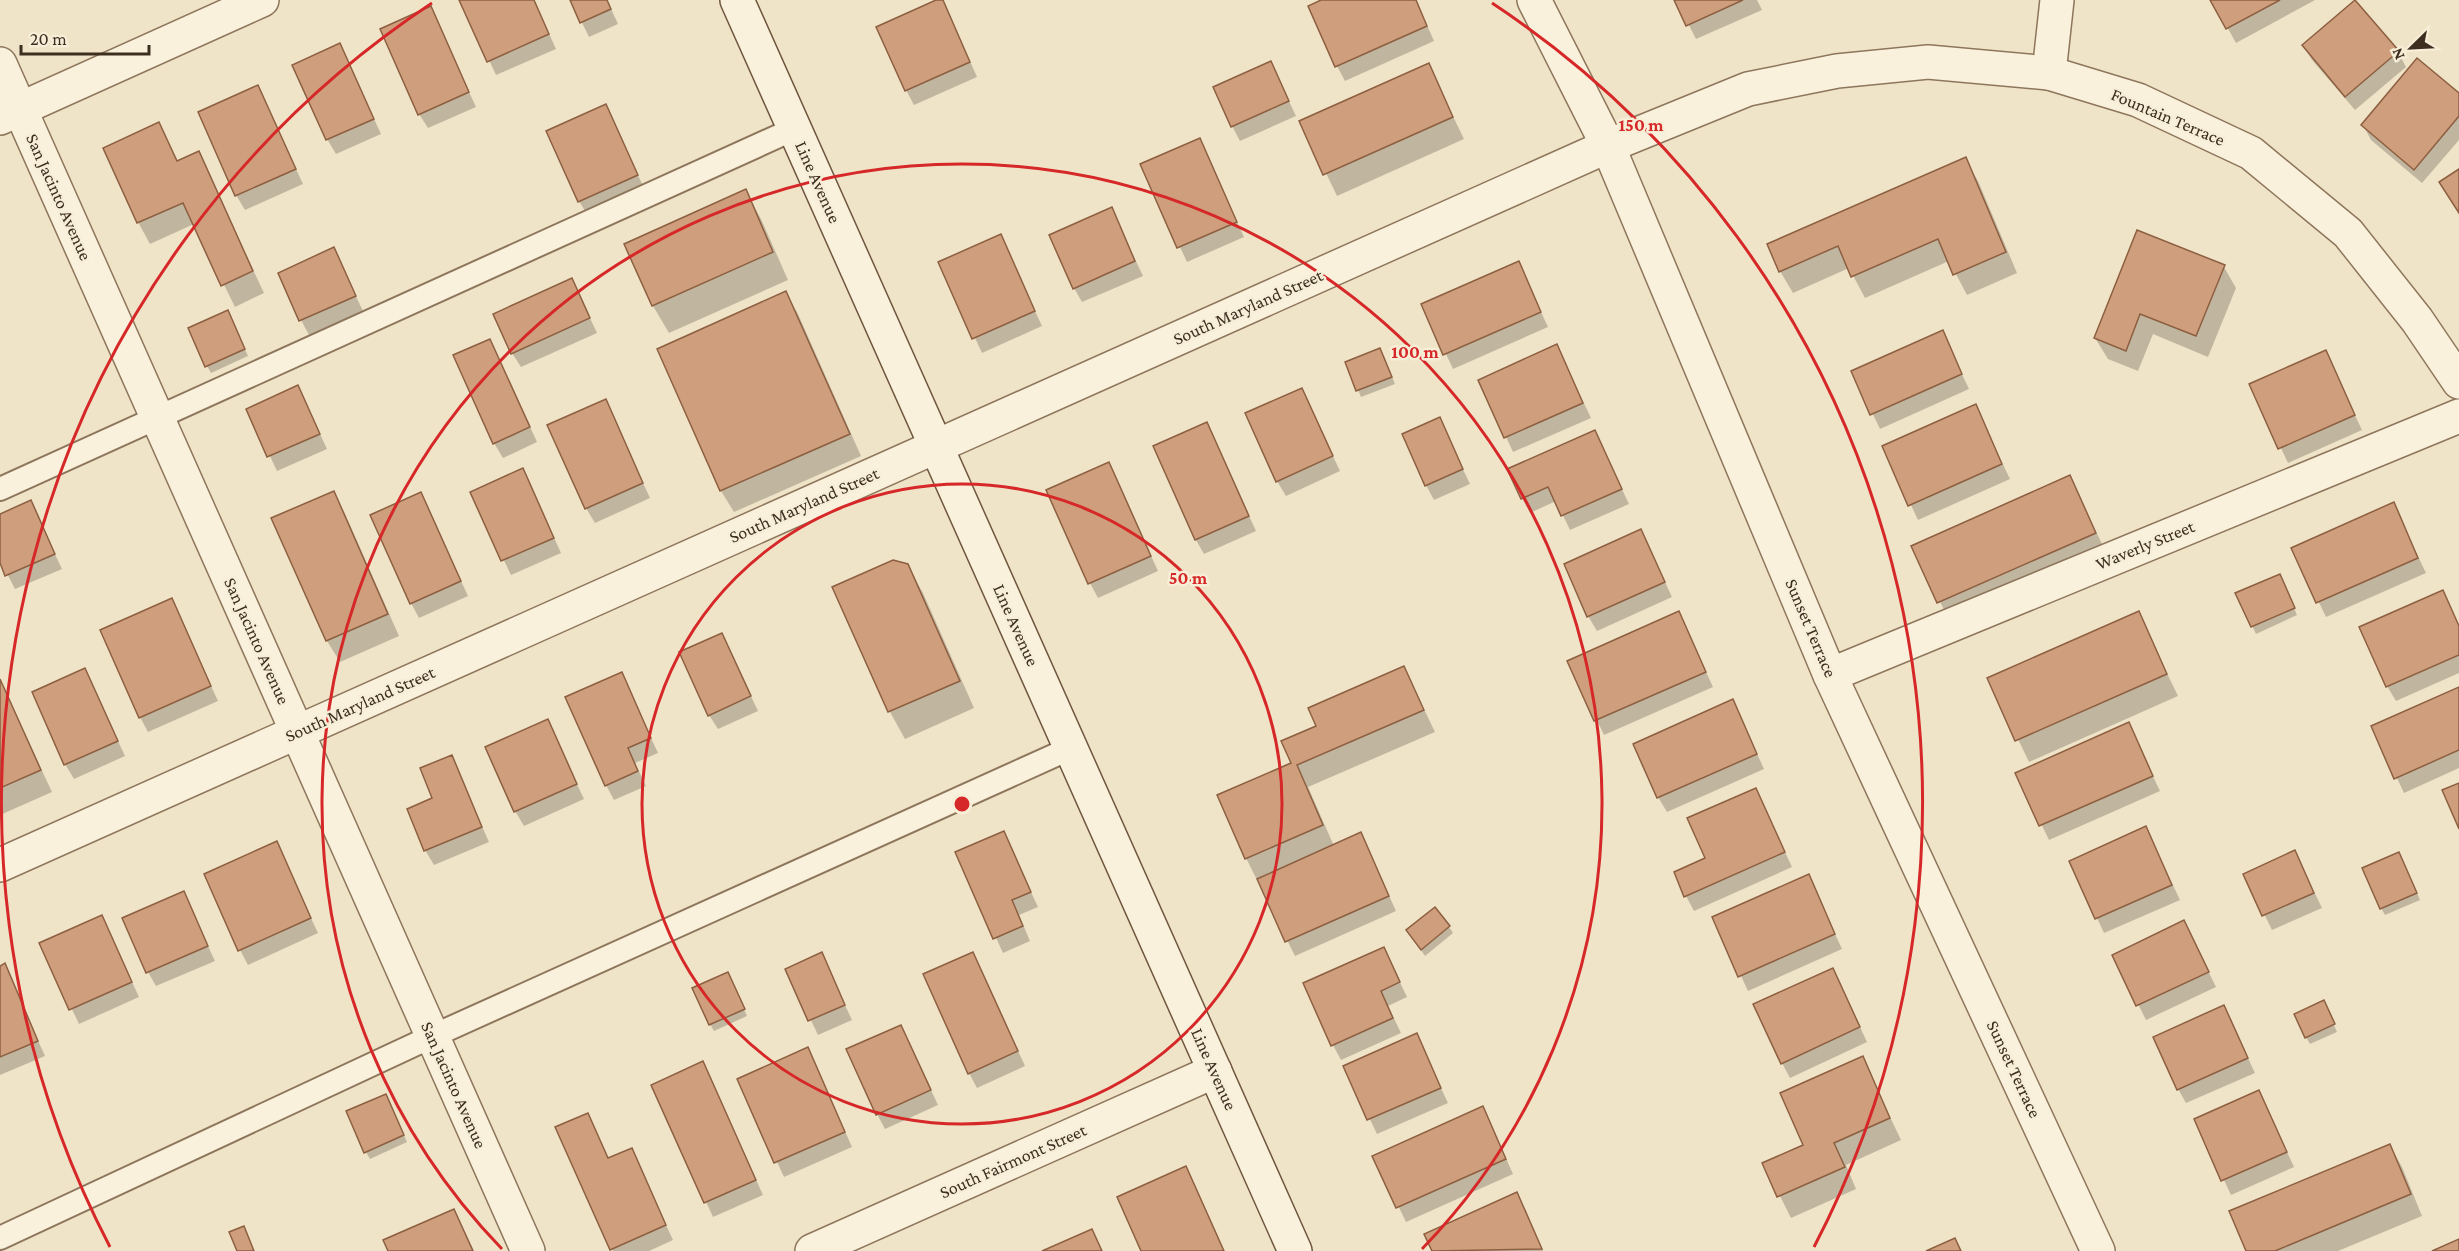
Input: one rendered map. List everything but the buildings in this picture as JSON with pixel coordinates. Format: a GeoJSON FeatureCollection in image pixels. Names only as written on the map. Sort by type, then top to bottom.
{"type":"FeatureCollection","features":[{"type":"Feature","properties":{"kind":"street"},"geometry":{"type":"LineString","coordinates":[[10,113],[262,0]]}},
{"type":"Feature","properties":{"kind":"street","name":"Line Avenue"},"geometry":{"type":"LineString","coordinates":[[737,0],[1295,1251]]}},
{"type":"Feature","properties":{"kind":"street","name":"Sunset Terrace"},"geometry":{"type":"LineString","coordinates":[[1534,0],[1608,146],[1830,675],[2098,1251]]}},
{"type":"Feature","properties":{"kind":"street"},"geometry":{"type":"LineString","coordinates":[[2049,73],[2057,0]]}},
{"type":"Feature","properties":{"kind":"street","name":"Fountain Terrace"},"geometry":{"type":"LineString","coordinates":[[1608,146],[1748,89],[1837,71],[1928,62],[2049,73],[2138,100],[2251,153],[2348,233],[2417,320],[2459,382]]}},
{"type":"Feature","properties":{"kind":"street","name":"San Jacinto Avenue"},"geometry":{"type":"LineString","coordinates":[[0,64],[10,113],[157,416],[528,1251]]}},
{"type":"Feature","properties":{"kind":"street","name":"South Maryland Street"},"geometry":{"type":"LineString","coordinates":[[0,866],[1608,146]]}},
{"type":"Feature","properties":{"kind":"street","name":"Waverly Street"},"geometry":{"type":"LineString","coordinates":[[1830,675],[2459,416]]}},
{"type":"Feature","properties":{"kind":"street","name":"South Fairmont Street"},"geometry":{"type":"LineString","coordinates":[[812,1251],[1215,1071]]}},
{"type":"Feature","properties":{"kind":"lane"},"geometry":{"type":"LineString","coordinates":[[0,489],[794,129]]}},
{"type":"Feature","properties":{"kind":"lane"},"geometry":{"type":"LineString","coordinates":[[0,1238],[432,1036],[1071,748]]}}]}
